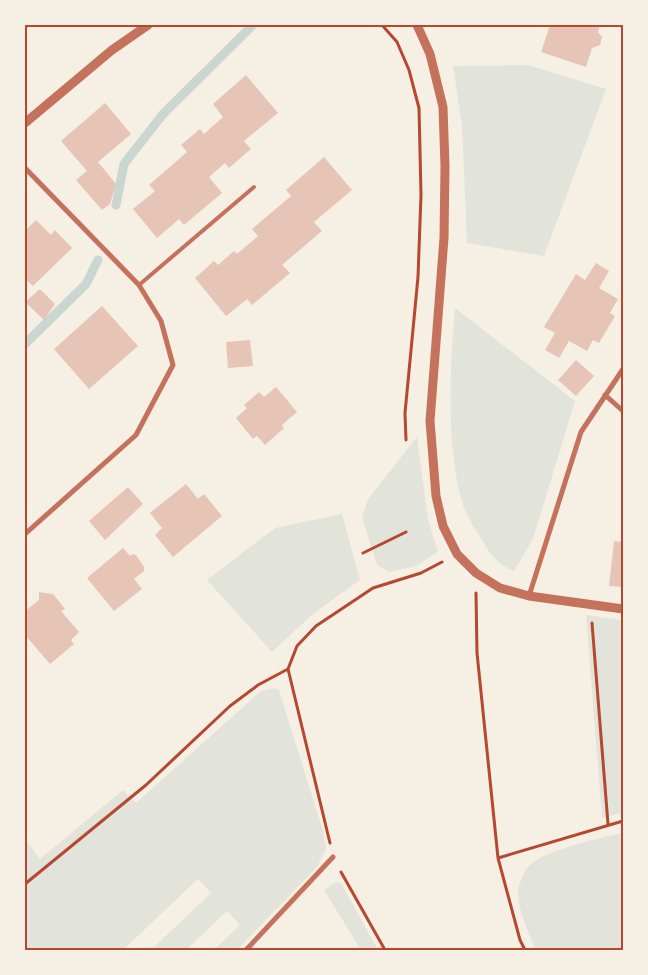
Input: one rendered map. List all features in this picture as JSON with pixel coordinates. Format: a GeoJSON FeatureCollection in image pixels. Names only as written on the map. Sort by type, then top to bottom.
{"type":"FeatureCollection","features":[{"type":"Feature","properties":{"kind":"street"},"geometry":{"type":"LineString","coordinates":[[25,123],[112,50],[148,25]]}},
{"type":"Feature","properties":{"kind":"street"},"geometry":{"type":"LineString","coordinates":[[416,25],[430,54],[442,107],[446,166],[444,238],[430,421],[436,496],[443,526],[457,554],[476,573],[500,588],[529,596],[623,609]]}},
{"type":"Feature","properties":{"kind":"street"},"geometry":{"type":"LineString","coordinates":[[25,168],[139,285],[161,321],[173,365],[136,435],[25,534]]}},
{"type":"Feature","properties":{"kind":"street"},"geometry":{"type":"LineString","coordinates":[[529,596],[581,432],[623,370]]}},
{"type":"Feature","properties":{"kind":"street"},"geometry":{"type":"LineString","coordinates":[[605,395],[623,411]]}},
{"type":"Feature","properties":{"kind":"street"},"geometry":{"type":"LineString","coordinates":[[246,950],[333,857]]}},
{"type":"Feature","properties":{"kind":"lane"},"geometry":{"type":"LineString","coordinates":[[139,285],[254,187]]}},
{"type":"Feature","properties":{"kind":"path"},"geometry":{"type":"LineString","coordinates":[[382,25],[397,42],[420,108],[421,195],[419,258],[404,413],[406,440]]}},
{"type":"Feature","properties":{"kind":"path"},"geometry":{"type":"LineString","coordinates":[[362,553],[406,532]]}},
{"type":"Feature","properties":{"kind":"path"},"geometry":{"type":"LineString","coordinates":[[385,950],[333,857],[288,669],[297,646],[316,626],[373,588],[421,573],[457,554]]}},
{"type":"Feature","properties":{"kind":"path"},"geometry":{"type":"LineString","coordinates":[[476,573],[477,653],[498,858],[520,940],[525,950]]}},
{"type":"Feature","properties":{"kind":"path"},"geometry":{"type":"LineString","coordinates":[[590,604],[608,824]]}},
{"type":"Feature","properties":{"kind":"path"},"geometry":{"type":"LineString","coordinates":[[25,884],[146,785],[230,706],[258,685],[288,669]]}},
{"type":"Feature","properties":{"kind":"path"},"geometry":{"type":"LineString","coordinates":[[498,858],[623,821]]}},
{"type":"Feature","properties":{"kind":"shaded area"},"geometry":{"type":"Polygon","coordinates":[[[528,65],[606,89],[544,256],[467,243],[462,126],[453,66],[528,65]]]}},
{"type":"Feature","properties":{"kind":"shaded area"},"geometry":{"type":"Polygon","coordinates":[[[455,308],[575,401],[533,539],[514,571],[499,563],[488,550],[470,521],[461,499],[453,453],[450,404],[455,308]]]}},
{"type":"Feature","properties":{"kind":"shaded area"},"geometry":{"type":"Polygon","coordinates":[[[417,437],[428,519],[438,552],[416,566],[389,572],[377,565],[362,517],[368,499],[417,437]]]}},
{"type":"Feature","properties":{"kind":"shaded area"},"geometry":{"type":"Polygon","coordinates":[[[342,514],[360,580],[314,613],[272,652],[207,580],[275,528],[342,514]]]}},
{"type":"Feature","properties":{"kind":"shaded area"},"geometry":{"type":"Polygon","coordinates":[[[586,615],[623,620],[623,812],[602,818],[586,615]]]}},
{"type":"Feature","properties":{"kind":"shaded area"},"geometry":{"type":"Polygon","coordinates":[[[274,688],[279,690],[323,831],[326,849],[317,867],[237,950],[214,950],[240,925],[227,911],[186,950],[151,950],[211,893],[198,879],[123,950],[25,950],[25,839],[40,859],[123,790],[136,803],[261,691],[274,688]]]}},
{"type":"Feature","properties":{"kind":"shaded area"},"geometry":{"type":"Polygon","coordinates":[[[623,833],[623,950],[536,950],[524,921],[518,899],[519,885],[527,868],[536,860],[559,850],[587,841],[623,833]]]}},
{"type":"Feature","properties":{"kind":"shaded area"},"geometry":{"type":"Polygon","coordinates":[[[336,882],[341,883],[378,950],[361,950],[324,890],[336,882]]]}},
{"type":"Feature","properties":{"kind":"building"},"geometry":{"type":"Polygon","coordinates":[[[550,25],[600,25],[598,32],[602,37],[600,45],[592,48],[586,67],[541,52],[550,25]]]}},
{"type":"Feature","properties":{"kind":"building"},"geometry":{"type":"Polygon","coordinates":[[[246,75],[278,113],[244,141],[251,149],[229,168],[225,163],[209,177],[222,193],[184,225],[179,219],[157,238],[133,209],[155,191],[149,185],[187,152],[181,145],[200,129],[204,134],[223,117],[213,104],[246,75]]]}},
{"type":"Feature","properties":{"kind":"building"},"geometry":{"type":"Polygon","coordinates":[[[105,103],[131,134],[98,162],[116,184],[110,204],[102,210],[76,180],[87,171],[61,141],[105,103]]]}},
{"type":"Feature","properties":{"kind":"building"},"geometry":{"type":"Polygon","coordinates":[[[324,157],[352,190],[314,222],[322,231],[282,265],[290,273],[252,305],[247,299],[226,316],[195,278],[214,261],[218,265],[234,251],[237,254],[258,236],[252,229],[291,196],[286,190],[324,157]]]}},
{"type":"Feature","properties":{"kind":"building"},"geometry":{"type":"Polygon","coordinates":[[[36,220],[51,235],[55,230],[72,248],[33,286],[25,279],[25,231],[36,220]]]}},
{"type":"Feature","properties":{"kind":"building"},"geometry":{"type":"Polygon","coordinates":[[[596,263],[609,271],[599,288],[618,299],[610,313],[615,316],[599,343],[593,340],[587,351],[569,341],[559,358],[545,350],[555,333],[544,327],[576,274],[585,280],[596,263]]]}},
{"type":"Feature","properties":{"kind":"building"},"geometry":{"type":"Polygon","coordinates":[[[40,289],[55,304],[44,320],[25,302],[40,289]]]}},
{"type":"Feature","properties":{"kind":"building"},"geometry":{"type":"Polygon","coordinates":[[[102,306],[138,346],[89,389],[54,349],[102,306]]]}},
{"type":"Feature","properties":{"kind":"building"},"geometry":{"type":"Polygon","coordinates":[[[250,340],[253,366],[228,368],[226,342],[250,340]]]}},
{"type":"Feature","properties":{"kind":"building"},"geometry":{"type":"Polygon","coordinates":[[[576,360],[594,376],[576,396],[558,380],[576,360]]]}},
{"type":"Feature","properties":{"kind":"building"},"geometry":{"type":"Polygon","coordinates":[[[276,387],[297,412],[282,425],[284,428],[265,445],[257,436],[253,439],[236,418],[247,408],[244,405],[259,392],[264,397],[276,387]]]}},
{"type":"Feature","properties":{"kind":"building"},"geometry":{"type":"Polygon","coordinates":[[[186,484],[198,499],[204,494],[222,516],[173,557],[155,535],[162,528],[150,513],[186,484]]]}},
{"type":"Feature","properties":{"kind":"building"},"geometry":{"type":"Polygon","coordinates":[[[128,487],[143,504],[105,540],[89,521],[128,487]]]}},
{"type":"Feature","properties":{"kind":"building"},"geometry":{"type":"Polygon","coordinates":[[[614,541],[623,542],[623,587],[609,586],[614,541]]]}},
{"type":"Feature","properties":{"kind":"building"},"geometry":{"type":"Polygon","coordinates":[[[123,548],[130,556],[132,554],[136,555],[144,567],[144,571],[134,579],[142,589],[114,611],[87,578],[123,548]]]}},
{"type":"Feature","properties":{"kind":"building"},"geometry":{"type":"Polygon","coordinates":[[[39,592],[53,594],[65,609],[61,611],[79,632],[71,640],[74,644],[50,664],[25,635],[25,611],[39,600],[39,592]]]}},
{"type":"Feature","properties":{"kind":"waterway"},"geometry":{"type":"LineString","coordinates":[[116,205],[124,164],[163,114],[253,25]]}},
{"type":"Feature","properties":{"kind":"waterway"},"geometry":{"type":"LineString","coordinates":[[25,344],[86,284],[98,260]]}}]}
